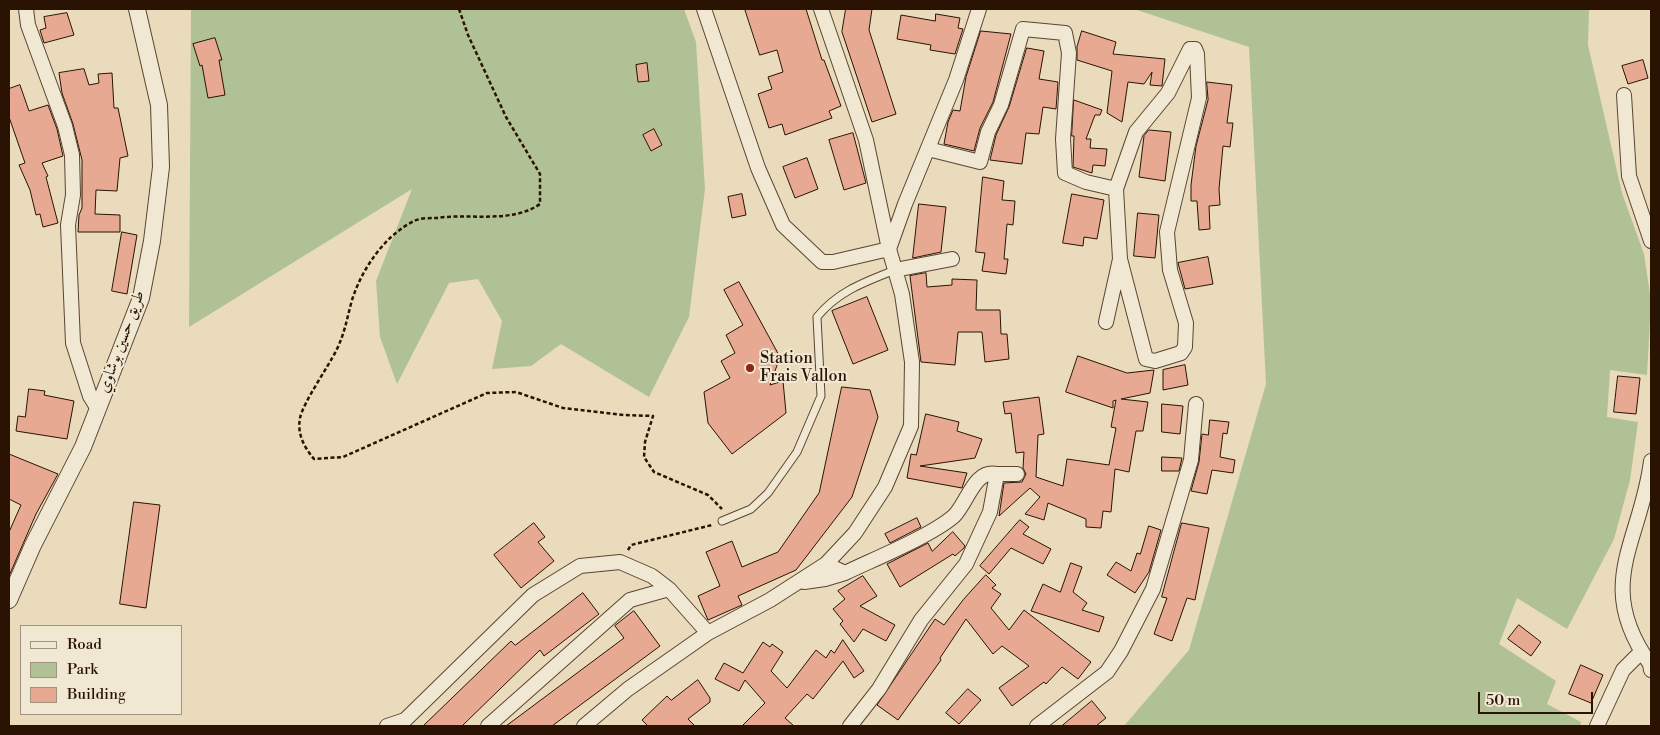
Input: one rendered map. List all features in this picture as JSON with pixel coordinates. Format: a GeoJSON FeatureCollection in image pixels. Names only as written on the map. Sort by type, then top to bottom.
{"type":"FeatureCollection","features":[{"type":"Feature","properties":{"kind":"street"},"geometry":{"type":"LineString","coordinates":[[26,9],[28,25],[65,126],[72,155],[73,195],[68,225],[73,343],[90,396],[98,409]]}},
{"type":"Feature","properties":{"kind":"street","name":"طريق حسين بوشاوي"},"geometry":{"type":"LineString","coordinates":[[9,600],[33,546],[83,447],[118,352],[141,298],[152,241],[161,167],[159,106],[137,9]]}},
{"type":"Feature","properties":{"kind":"street"},"geometry":{"type":"LineString","coordinates":[[704,9],[758,168],[783,225],[822,262],[832,262],[889,249]]}},
{"type":"Feature","properties":{"kind":"street"},"geometry":{"type":"LineString","coordinates":[[584,726],[628,689],[708,633],[800,583],[826,564],[855,533],[885,487],[911,426],[912,362],[902,294],[889,249],[866,140],[821,9]]}},
{"type":"Feature","properties":{"kind":"street"},"geometry":{"type":"LineString","coordinates":[[889,249],[956,80],[978,9]]}},
{"type":"Feature","properties":{"kind":"street"},"geometry":{"type":"LineString","coordinates":[[928,149],[980,162],[988,132],[1001,105],[1023,28],[1065,33],[1069,53],[1063,139],[1065,173],[1086,182],[1116,189]]}},
{"type":"Feature","properties":{"kind":"street"},"geometry":{"type":"LineString","coordinates":[[1190,49],[1195,49],[1197,54],[1199,98],[1167,232],[1170,270],[1186,323],[1185,347],[1181,353],[1155,361],[1146,359],[1120,259],[1116,189],[1136,132],[1168,93],[1190,49]]}},
{"type":"Feature","properties":{"kind":"street"},"geometry":{"type":"LineString","coordinates":[[1624,95],[1629,176],[1651,241]]}},
{"type":"Feature","properties":{"kind":"street"},"geometry":{"type":"LineString","coordinates":[[895,270],[952,259]]}},
{"type":"Feature","properties":{"kind":"street"},"geometry":{"type":"LineString","coordinates":[[1106,322],[1120,259]]}},
{"type":"Feature","properties":{"kind":"street"},"geometry":{"type":"LineString","coordinates":[[1037,726],[1107,672],[1121,652],[1153,589],[1191,460],[1196,404]]}},
{"type":"Feature","properties":{"kind":"street"},"geometry":{"type":"LineString","coordinates":[[1651,461],[1622,573],[1626,622],[1650,664],[1651,670]]}},
{"type":"Feature","properties":{"kind":"street"},"geometry":{"type":"LineString","coordinates":[[800,583],[825,579],[845,573],[920,536],[952,517],[963,505],[978,479],[990,473],[1017,474]]}},
{"type":"Feature","properties":{"kind":"street"},"geometry":{"type":"LineString","coordinates":[[850,726],[879,689],[921,620],[966,564],[990,512],[997,474]]}},
{"type":"Feature","properties":{"kind":"street"},"geometry":{"type":"LineString","coordinates":[[387,726],[405,720],[532,595],[580,566],[620,562],[652,576],[669,589],[708,633]]}},
{"type":"Feature","properties":{"kind":"street"},"geometry":{"type":"LineString","coordinates":[[826,564],[845,573]]}},
{"type":"Feature","properties":{"kind":"street"},"geometry":{"type":"LineString","coordinates":[[488,726],[630,600],[669,589]]}},
{"type":"Feature","properties":{"kind":"street"},"geometry":{"type":"LineString","coordinates":[[1597,726],[1623,670],[1642,652]]}},
{"type":"Feature","properties":{"kind":"lane"},"geometry":{"type":"LineString","coordinates":[[722,521],[751,510],[768,494],[797,452],[821,396],[818,317],[828,303],[840,294],[895,270]]}},
{"type":"Feature","properties":{"kind":"path"},"geometry":{"type":"LineString","coordinates":[[458,9],[506,117],[540,174],[540,204],[528,213],[495,216],[455,215],[415,220],[386,241],[361,279],[352,300],[348,323],[337,350],[300,417],[300,432],[304,447],[314,459],[343,457],[487,393],[516,392],[563,408],[624,415],[653,416],[645,442],[644,457],[654,472],[708,495],[722,509],[722,521],[686,533],[631,545],[620,562]]}},
{"type":"Feature","properties":{"kind":"green space"},"geometry":{"type":"Polygon","coordinates":[[[191,9],[684,9],[696,42],[705,189],[689,317],[649,397],[561,344],[531,366],[492,369],[502,321],[478,279],[449,283],[397,384],[380,337],[376,281],[412,189],[189,327],[191,9]]]}},
{"type":"Feature","properties":{"kind":"green space"},"geometry":{"type":"Polygon","coordinates":[[[1134,9],[1589,9],[1588,45],[1622,193],[1644,254],[1651,301],[1647,375],[1610,370],[1607,417],[1638,422],[1630,480],[1614,539],[1567,629],[1517,598],[1499,644],[1556,681],[1547,704],[1581,722],[1580,726],[1124,726],[1189,650],[1266,384],[1249,47],[1134,9]]]}},
{"type":"Feature","properties":{"kind":"building"},"geometry":{"type":"Polygon","coordinates":[[[745,9],[806,9],[822,60],[824,60],[841,106],[829,111],[832,118],[785,135],[782,124],[769,128],[758,94],[772,89],[768,77],[783,72],[777,50],[760,55],[745,9]]]}},
{"type":"Feature","properties":{"kind":"building"},"geometry":{"type":"Polygon","coordinates":[[[846,9],[872,9],[869,30],[896,114],[872,122],[842,32],[846,9]]]}},
{"type":"Feature","properties":{"kind":"building"},"geometry":{"type":"Polygon","coordinates":[[[67,13],[74,35],[44,43],[40,30],[46,28],[44,17],[67,13]]]}},
{"type":"Feature","properties":{"kind":"building"},"geometry":{"type":"Polygon","coordinates":[[[936,14],[960,18],[958,28],[963,29],[955,54],[930,50],[931,45],[897,39],[901,15],[935,21],[936,14]]]}},
{"type":"Feature","properties":{"kind":"building"},"geometry":{"type":"Polygon","coordinates":[[[981,31],[1011,34],[993,102],[980,128],[974,151],[944,144],[948,122],[953,110],[960,111],[966,77],[981,31]]]}},
{"type":"Feature","properties":{"kind":"building"},"geometry":{"type":"Polygon","coordinates":[[[1082,31],[1116,42],[1113,54],[1165,59],[1162,86],[1150,85],[1152,72],[1144,84],[1128,82],[1122,122],[1107,113],[1112,71],[1077,60],[1077,47],[1082,31]]]}},
{"type":"Feature","properties":{"kind":"building"},"geometry":{"type":"Polygon","coordinates":[[[215,38],[222,60],[219,60],[225,95],[208,98],[202,65],[200,66],[193,44],[215,38]]]}},
{"type":"Feature","properties":{"kind":"building"},"geometry":{"type":"Polygon","coordinates":[[[1027,48],[1044,51],[1039,79],[1058,82],[1056,109],[1043,107],[1039,134],[1026,133],[1022,164],[990,160],[996,135],[1009,107],[1027,48]]]}},
{"type":"Feature","properties":{"kind":"building"},"geometry":{"type":"Polygon","coordinates":[[[1643,60],[1648,78],[1628,84],[1622,66],[1643,60]]]}},
{"type":"Feature","properties":{"kind":"building"},"geometry":{"type":"Polygon","coordinates":[[[647,63],[649,81],[638,82],[636,65],[647,63]]]}},
{"type":"Feature","properties":{"kind":"building"},"geometry":{"type":"Polygon","coordinates":[[[84,69],[89,85],[99,83],[98,74],[112,73],[114,108],[118,108],[128,156],[120,158],[117,191],[96,190],[95,214],[120,215],[120,232],[78,232],[79,215],[82,208],[82,160],[73,124],[62,93],[59,73],[84,69]]]}},
{"type":"Feature","properties":{"kind":"building"},"geometry":{"type":"Polygon","coordinates":[[[1207,82],[1232,85],[1227,123],[1233,123],[1230,147],[1223,146],[1219,189],[1220,205],[1209,206],[1210,229],[1199,230],[1197,201],[1191,201],[1191,185],[1196,146],[1208,100],[1207,82]]]}},
{"type":"Feature","properties":{"kind":"building"},"geometry":{"type":"Polygon","coordinates":[[[20,85],[29,111],[48,105],[57,129],[63,156],[42,163],[48,176],[46,177],[58,223],[43,227],[40,214],[36,215],[30,190],[19,165],[25,163],[9,117],[9,89],[20,85]]]}},
{"type":"Feature","properties":{"kind":"building"},"geometry":{"type":"Polygon","coordinates":[[[1074,100],[1102,110],[1100,115],[1095,115],[1086,139],[1091,139],[1090,148],[1107,149],[1105,166],[1093,165],[1092,173],[1073,167],[1074,100]]]}},
{"type":"Feature","properties":{"kind":"building"},"geometry":{"type":"Polygon","coordinates":[[[654,129],[662,145],[651,151],[643,135],[654,129]]]}},
{"type":"Feature","properties":{"kind":"building"},"geometry":{"type":"Polygon","coordinates":[[[1149,130],[1171,132],[1165,181],[1139,177],[1144,136],[1149,130]]]}},
{"type":"Feature","properties":{"kind":"building"},"geometry":{"type":"Polygon","coordinates":[[[853,133],[866,183],[844,190],[829,140],[853,133]]]}},
{"type":"Feature","properties":{"kind":"building"},"geometry":{"type":"Polygon","coordinates":[[[807,158],[818,189],[795,198],[783,167],[807,158]]]}},
{"type":"Feature","properties":{"kind":"building"},"geometry":{"type":"Polygon","coordinates":[[[983,177],[1004,181],[1002,200],[1015,201],[1013,225],[1007,224],[1004,259],[1008,259],[1006,274],[982,271],[985,253],[976,252],[983,177]]]}},
{"type":"Feature","properties":{"kind":"building"},"geometry":{"type":"Polygon","coordinates":[[[742,194],[746,215],[732,218],[728,197],[742,194]]]}},
{"type":"Feature","properties":{"kind":"building"},"geometry":{"type":"Polygon","coordinates":[[[1072,194],[1104,200],[1097,239],[1084,237],[1083,246],[1063,243],[1072,194]]]}},
{"type":"Feature","properties":{"kind":"building"},"geometry":{"type":"Polygon","coordinates":[[[919,204],[946,207],[941,252],[913,258],[919,204]]]}},
{"type":"Feature","properties":{"kind":"building"},"geometry":{"type":"Polygon","coordinates":[[[1138,213],[1159,215],[1155,258],[1134,256],[1138,213]]]}},
{"type":"Feature","properties":{"kind":"building"},"geometry":{"type":"Polygon","coordinates":[[[122,232],[137,235],[127,294],[112,291],[122,232]]]}},
{"type":"Feature","properties":{"kind":"building"},"geometry":{"type":"Polygon","coordinates":[[[1208,257],[1213,284],[1185,289],[1178,263],[1208,257]]]}},
{"type":"Feature","properties":{"kind":"building"},"geometry":{"type":"Polygon","coordinates":[[[926,273],[927,287],[952,285],[952,279],[977,280],[976,310],[1000,310],[1001,334],[1007,334],[1009,359],[985,362],[982,332],[958,332],[955,365],[921,362],[910,276],[926,273]]]}},
{"type":"Feature","properties":{"kind":"building","name":"Station Frais Vallon"},"geometry":{"type":"Polygon","coordinates":[[[739,282],[780,357],[770,385],[783,381],[786,413],[732,454],[708,423],[704,392],[730,378],[721,361],[735,353],[726,335],[743,325],[724,290],[739,282]]]}},
{"type":"Feature","properties":{"kind":"building"},"geometry":{"type":"Polygon","coordinates":[[[867,297],[888,350],[853,364],[832,311],[867,297]]]}},
{"type":"Feature","properties":{"kind":"building"},"geometry":{"type":"Polygon","coordinates":[[[1078,356],[1127,373],[1154,370],[1150,393],[1121,399],[1148,402],[1143,431],[1136,431],[1129,472],[1115,469],[1111,512],[1103,511],[1101,528],[1086,527],[1086,519],[1048,503],[1044,520],[1025,514],[1040,497],[1030,488],[999,516],[1004,483],[1022,482],[1026,474],[1023,468],[1024,452],[1016,453],[1011,413],[1005,414],[1003,402],[1039,397],[1044,434],[1038,435],[1036,477],[1063,486],[1067,459],[1109,465],[1116,428],[1111,427],[1116,400],[1113,401],[1113,408],[1066,392],[1078,356]]]}},
{"type":"Feature","properties":{"kind":"building"},"geometry":{"type":"Polygon","coordinates":[[[1185,365],[1188,385],[1163,390],[1163,370],[1185,365]]]}},
{"type":"Feature","properties":{"kind":"building"},"geometry":{"type":"Polygon","coordinates":[[[1618,376],[1640,378],[1636,414],[1614,412],[1618,376]]]}},
{"type":"Feature","properties":{"kind":"building"},"geometry":{"type":"Polygon","coordinates":[[[842,387],[870,390],[878,417],[852,497],[796,570],[738,596],[742,605],[708,620],[698,596],[720,586],[706,552],[732,541],[742,567],[778,552],[819,493],[842,387]]]}},
{"type":"Feature","properties":{"kind":"building"},"geometry":{"type":"Polygon","coordinates":[[[29,389],[45,391],[44,395],[74,401],[67,439],[16,431],[18,416],[25,417],[29,389]]]}},
{"type":"Feature","properties":{"kind":"building"},"geometry":{"type":"Polygon","coordinates":[[[1162,404],[1183,406],[1180,434],[1162,432],[1162,404]]]}},
{"type":"Feature","properties":{"kind":"building"},"geometry":{"type":"Polygon","coordinates":[[[926,414],[959,422],[957,431],[982,439],[975,458],[920,466],[967,473],[962,488],[907,478],[911,454],[916,455],[926,414]]]}},
{"type":"Feature","properties":{"kind":"building"},"geometry":{"type":"Polygon","coordinates":[[[1210,420],[1229,422],[1227,434],[1223,433],[1220,457],[1235,460],[1233,473],[1212,470],[1207,494],[1191,491],[1199,462],[1202,434],[1208,435],[1210,420]]]}},
{"type":"Feature","properties":{"kind":"building"},"geometry":{"type":"Polygon","coordinates":[[[9,454],[58,474],[36,514],[9,576],[9,532],[21,505],[9,499],[9,454]]]}},
{"type":"Feature","properties":{"kind":"building"},"geometry":{"type":"Polygon","coordinates":[[[1162,457],[1182,458],[1179,471],[1162,471],[1162,457]]]}},
{"type":"Feature","properties":{"kind":"building"},"geometry":{"type":"Polygon","coordinates":[[[134,502],[160,505],[146,608],[120,604],[134,502]]]}},
{"type":"Feature","properties":{"kind":"building"},"geometry":{"type":"Polygon","coordinates":[[[917,518],[921,527],[890,543],[885,534],[917,518]]]}},
{"type":"Feature","properties":{"kind":"building"},"geometry":{"type":"Polygon","coordinates":[[[1020,520],[1029,527],[1023,534],[1051,549],[1043,564],[1011,548],[989,574],[980,566],[1020,520]]]}},
{"type":"Feature","properties":{"kind":"building"},"geometry":{"type":"Polygon","coordinates":[[[534,523],[545,537],[538,542],[554,561],[521,588],[494,555],[534,523]]]}},
{"type":"Feature","properties":{"kind":"building"},"geometry":{"type":"Polygon","coordinates":[[[1182,523],[1209,528],[1195,600],[1187,598],[1172,641],[1154,634],[1167,598],[1162,597],[1182,523]]]}},
{"type":"Feature","properties":{"kind":"building"},"geometry":{"type":"Polygon","coordinates":[[[1149,526],[1161,530],[1149,572],[1135,593],[1107,575],[1116,562],[1131,571],[1137,553],[1140,554],[1149,526]]]}},
{"type":"Feature","properties":{"kind":"building"},"geometry":{"type":"Polygon","coordinates":[[[953,532],[965,546],[964,548],[955,556],[953,554],[900,587],[887,564],[928,543],[932,551],[953,532]]]}},
{"type":"Feature","properties":{"kind":"building"},"geometry":{"type":"Polygon","coordinates":[[[1071,563],[1082,567],[1073,592],[1087,603],[1082,610],[1104,617],[1099,632],[1031,611],[1043,584],[1060,592],[1071,563]]]}},
{"type":"Feature","properties":{"kind":"building"},"geometry":{"type":"Polygon","coordinates":[[[986,575],[996,585],[992,588],[1001,594],[991,608],[1009,630],[1024,610],[1091,662],[1078,679],[1062,667],[1046,684],[1044,682],[1012,706],[999,688],[1029,666],[1002,646],[993,654],[966,619],[940,658],[941,660],[898,720],[877,705],[935,619],[944,625],[963,600],[986,575]]]}},
{"type":"Feature","properties":{"kind":"building"},"geometry":{"type":"Polygon","coordinates":[[[863,576],[877,596],[860,606],[895,625],[886,641],[863,629],[854,642],[840,624],[843,621],[833,609],[845,599],[838,591],[863,576]]]}},
{"type":"Feature","properties":{"kind":"building"},"geometry":{"type":"Polygon","coordinates":[[[583,593],[599,614],[544,656],[540,650],[462,726],[423,726],[511,641],[515,645],[583,593]]]}},
{"type":"Feature","properties":{"kind":"building"},"geometry":{"type":"Polygon","coordinates":[[[634,611],[660,646],[552,726],[506,726],[624,638],[615,626],[634,611]]]}},
{"type":"Feature","properties":{"kind":"building"},"geometry":{"type":"Polygon","coordinates":[[[1519,625],[1541,642],[1531,656],[1508,639],[1519,625]]]}},
{"type":"Feature","properties":{"kind":"building"},"geometry":{"type":"Polygon","coordinates":[[[843,640],[864,671],[854,678],[843,661],[813,699],[807,694],[785,718],[794,726],[742,726],[765,703],[745,680],[739,691],[715,679],[724,663],[743,673],[763,642],[770,647],[772,644],[783,652],[771,671],[787,688],[816,650],[826,658],[831,650],[834,653],[843,640]]]}},
{"type":"Feature","properties":{"kind":"building"},"geometry":{"type":"Polygon","coordinates":[[[1581,665],[1603,675],[1591,703],[1569,694],[1581,665]]]}},
{"type":"Feature","properties":{"kind":"building"},"geometry":{"type":"Polygon","coordinates":[[[698,680],[710,698],[710,702],[688,719],[695,726],[648,726],[642,720],[667,696],[671,700],[698,680]]]}},
{"type":"Feature","properties":{"kind":"building"},"geometry":{"type":"Polygon","coordinates":[[[968,689],[981,700],[959,724],[946,713],[968,689]]]}},
{"type":"Feature","properties":{"kind":"building"},"geometry":{"type":"Polygon","coordinates":[[[1092,701],[1106,718],[1096,726],[1062,726],[1092,701]]]}},
{"type":"Feature","properties":{"kind":"place","name":"Station Frais Vallon"},"geometry":{"type":"Point","coordinates":[750,368]}}]}
